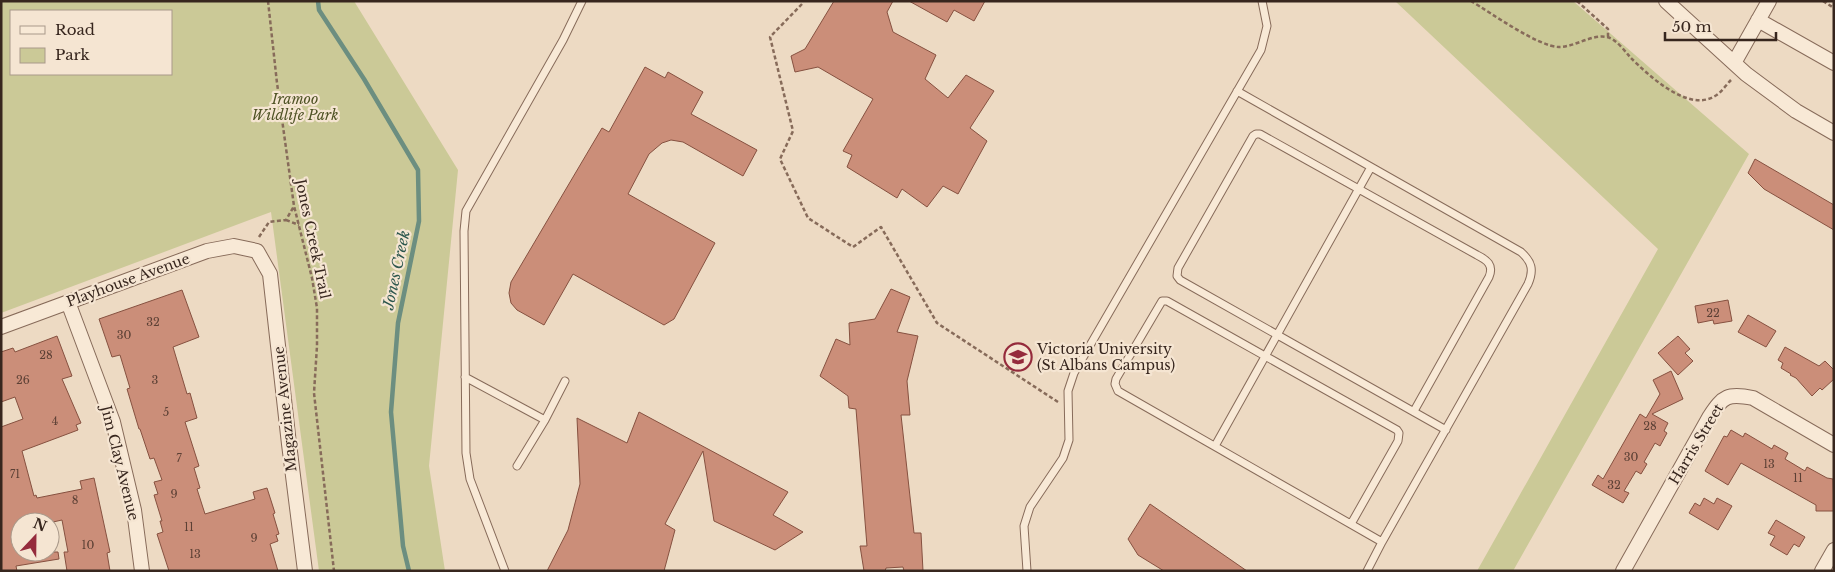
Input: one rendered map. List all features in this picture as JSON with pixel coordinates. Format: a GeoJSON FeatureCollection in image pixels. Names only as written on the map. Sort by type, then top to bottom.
{"type":"FeatureCollection","features":[{"type":"Feature","properties":{"kind":"street"},"geometry":{"type":"LineString","coordinates":[[1666,1],[1734,63],[1796,111],[1834,134]]}},
{"type":"Feature","properties":{"kind":"street"},"geometry":{"type":"LineString","coordinates":[[1734,63],[1769,1]]}},
{"type":"Feature","properties":{"kind":"street"},"geometry":{"type":"LineString","coordinates":[[1758,20],[1834,63]]}},
{"type":"Feature","properties":{"kind":"street","name":"Playhouse Avenue"},"geometry":{"type":"LineString","coordinates":[[1,327],[207,251],[234,246],[257,251]]}},
{"type":"Feature","properties":{"kind":"street","name":"Magazine Avenue"},"geometry":{"type":"LineString","coordinates":[[257,251],[270,274],[305,571]]}},
{"type":"Feature","properties":{"kind":"street","name":"Jim Clay Avenue"},"geometry":{"type":"LineString","coordinates":[[68,302],[113,422],[134,510],[142,571]]}},
{"type":"Feature","properties":{"kind":"street","name":"Harris Street"},"geometry":{"type":"LineString","coordinates":[[1623,571],[1720,401],[1730,396],[1738,395],[1753,398],[1834,445]]}},
{"type":"Feature","properties":{"kind":"street"},"geometry":{"type":"LineString","coordinates":[[1822,571],[1834,550]]}},
{"type":"Feature","properties":{"kind":"lane"},"geometry":{"type":"LineString","coordinates":[[505,571],[470,479],[466,453],[464,231],[466,211],[563,40],[582,1]]}},
{"type":"Feature","properties":{"kind":"lane"},"geometry":{"type":"LineString","coordinates":[[1028,571],[1024,526],[1030,507],[1063,458],[1069,440],[1068,391],[1074,373],[1261,50],[1267,26],[1262,1]]}},
{"type":"Feature","properties":{"kind":"lane"},"geometry":{"type":"LineString","coordinates":[[1237,91],[1521,252],[1528,258],[1532,267],[1528,284],[1367,571]]}},
{"type":"Feature","properties":{"kind":"lane"},"geometry":{"type":"LineString","coordinates":[[1414,411],[1489,277],[1491,267],[1485,259],[1260,134],[1256,134],[1253,136],[1178,268],[1177,276],[1180,280],[1446,430]]}},
{"type":"Feature","properties":{"kind":"lane"},"geometry":{"type":"LineString","coordinates":[[1215,446],[1371,167]]}},
{"type":"Feature","properties":{"kind":"lane"},"geometry":{"type":"LineString","coordinates":[[1351,524],[1398,440],[1396,430],[1167,301],[1162,301],[1121,371],[1115,384],[1118,391],[1382,542]]}},
{"type":"Feature","properties":{"kind":"lane"},"geometry":{"type":"LineString","coordinates":[[465,377],[545,420]]}},
{"type":"Feature","properties":{"kind":"lane"},"geometry":{"type":"LineString","coordinates":[[517,466],[545,420],[565,381]]}},
{"type":"Feature","properties":{"kind":"path","name":"Jones Creek Trail"},"geometry":{"type":"LineString","coordinates":[[268,1],[294,206],[312,278],[317,308],[314,393],[334,571]]}},
{"type":"Feature","properties":{"kind":"path"},"geometry":{"type":"LineString","coordinates":[[1471,1],[1549,46],[1568,46],[1594,37],[1608,37],[1618,43],[1643,70],[1682,97],[1694,101],[1714,97],[1731,80]]}},
{"type":"Feature","properties":{"kind":"path"},"geometry":{"type":"LineString","coordinates":[[1577,1],[1608,29],[1608,37]]}},
{"type":"Feature","properties":{"kind":"path"},"geometry":{"type":"LineString","coordinates":[[1823,1],[1834,8]]}},
{"type":"Feature","properties":{"kind":"path"},"geometry":{"type":"LineString","coordinates":[[802,4],[770,37],[793,131],[780,159],[808,218],[853,248],[882,227],[937,323],[1067,409]]}},
{"type":"Feature","properties":{"kind":"path"},"geometry":{"type":"LineString","coordinates":[[286,220],[294,206]]}},
{"type":"Feature","properties":{"kind":"path"},"geometry":{"type":"LineString","coordinates":[[257,251],[259,236],[269,222],[286,220],[299,225]]}},
{"type":"Feature","properties":{"kind":"green space","name":"Iramoo Wildlife Park"},"geometry":{"type":"Polygon","coordinates":[[[1,1],[354,1],[458,170],[429,466],[445,571],[319,571],[271,212],[1,313],[1,1]]]}},
{"type":"Feature","properties":{"kind":"green space"},"geometry":{"type":"Polygon","coordinates":[[[1395,1],[1573,1],[1749,154],[1513,571],[1477,571],[1658,249],[1395,1]]]}},
{"type":"Feature","properties":{"kind":"building"},"geometry":{"type":"Polygon","coordinates":[[[834,1],[893,1],[887,12],[893,32],[936,55],[925,79],[948,98],[966,75],[994,91],[970,128],[987,141],[958,194],[943,186],[927,207],[902,189],[897,198],[847,167],[852,155],[843,151],[873,99],[818,67],[795,72],[791,56],[805,49],[834,1]]]}},
{"type":"Feature","properties":{"kind":"building"},"geometry":{"type":"Polygon","coordinates":[[[909,1],[985,1],[974,21],[954,10],[947,22],[909,1]]]}},
{"type":"Feature","properties":{"kind":"building"},"geometry":{"type":"Polygon","coordinates":[[[645,67],[665,78],[668,72],[703,92],[691,114],[757,150],[743,176],[683,142],[671,140],[662,143],[649,154],[628,194],[715,243],[674,319],[664,325],[573,274],[544,325],[517,310],[511,303],[509,293],[511,282],[602,128],[609,132],[645,67]]]}},
{"type":"Feature","properties":{"kind":"building"},"geometry":{"type":"Polygon","coordinates":[[[1755,159],[1834,205],[1834,230],[1764,189],[1748,173],[1755,159]]]}},
{"type":"Feature","properties":{"kind":"building"},"geometry":{"type":"Polygon","coordinates":[[[891,289],[910,297],[897,332],[918,336],[907,381],[910,415],[901,415],[914,533],[921,533],[923,571],[904,571],[903,567],[886,568],[885,571],[864,571],[860,546],[867,546],[856,409],[849,408],[848,396],[820,376],[836,339],[850,345],[849,323],[875,319],[891,289]]]}},
{"type":"Feature","properties":{"kind":"building"},"geometry":{"type":"Polygon","coordinates":[[[182,290],[199,337],[173,347],[187,394],[190,393],[197,418],[185,422],[199,466],[194,468],[200,488],[197,489],[205,514],[255,499],[253,492],[267,488],[279,534],[276,535],[278,541],[270,544],[278,571],[169,571],[157,534],[163,532],[160,521],[162,521],[154,495],[158,494],[154,482],[162,480],[154,458],[150,459],[139,429],[127,389],[130,388],[120,355],[112,357],[99,319],[182,290]]]}},
{"type":"Feature","properties":{"kind":"building"},"geometry":{"type":"Polygon","coordinates":[[[1728,300],[1732,321],[1714,324],[1713,320],[1698,323],[1695,306],[1728,300]]]}},
{"type":"Feature","properties":{"kind":"building"},"geometry":{"type":"Polygon","coordinates":[[[1748,315],[1776,331],[1766,347],[1738,332],[1748,315]]]}},
{"type":"Feature","properties":{"kind":"building"},"geometry":{"type":"Polygon","coordinates":[[[57,336],[72,376],[62,379],[81,423],[76,425],[78,430],[22,451],[34,496],[36,495],[37,498],[82,489],[80,481],[94,478],[110,552],[107,553],[110,571],[67,571],[64,552],[68,552],[62,520],[60,520],[60,512],[10,512],[10,562],[41,562],[16,566],[17,571],[1,571],[1,427],[23,419],[15,397],[1,402],[1,352],[13,348],[15,352],[57,336]]]}},
{"type":"Feature","properties":{"kind":"building"},"geometry":{"type":"Polygon","coordinates":[[[1678,336],[1690,349],[1685,353],[1693,361],[1678,375],[1658,353],[1678,336]]]}},
{"type":"Feature","properties":{"kind":"building"},"geometry":{"type":"Polygon","coordinates":[[[1785,347],[1819,366],[1825,361],[1834,370],[1834,379],[1812,396],[1796,378],[1781,368],[1783,363],[1778,360],[1785,347]]]}},
{"type":"Feature","properties":{"kind":"building"},"geometry":{"type":"Polygon","coordinates":[[[1671,371],[1683,399],[1652,414],[1668,423],[1664,431],[1667,433],[1660,446],[1655,443],[1644,462],[1647,464],[1641,474],[1636,471],[1624,491],[1629,493],[1623,503],[1592,485],[1598,475],[1603,479],[1640,414],[1646,418],[1660,394],[1653,380],[1671,371]]]}},
{"type":"Feature","properties":{"kind":"building"},"geometry":{"type":"Polygon","coordinates":[[[639,412],[788,492],[773,515],[803,532],[775,550],[714,521],[703,451],[665,524],[675,530],[664,571],[547,571],[568,530],[580,484],[577,418],[627,443],[639,412]]]}},
{"type":"Feature","properties":{"kind":"building"},"geometry":{"type":"Polygon","coordinates":[[[1731,430],[1743,437],[1745,433],[1772,449],[1774,445],[1788,453],[1785,459],[1805,471],[1807,467],[1827,478],[1833,479],[1834,511],[1816,511],[1816,505],[1741,463],[1728,485],[1705,471],[1724,436],[1727,437],[1731,430]]]}},
{"type":"Feature","properties":{"kind":"building"},"geometry":{"type":"Polygon","coordinates":[[[1704,498],[1714,504],[1717,498],[1732,506],[1718,530],[1689,513],[1695,503],[1700,506],[1704,498]]]}},
{"type":"Feature","properties":{"kind":"building"},"geometry":{"type":"Polygon","coordinates":[[[1150,504],[1247,571],[1164,571],[1138,555],[1128,539],[1150,504]]]}},
{"type":"Feature","properties":{"kind":"building"},"geometry":{"type":"Polygon","coordinates":[[[1776,520],[1805,537],[1799,547],[1794,544],[1787,555],[1770,545],[1775,536],[1768,533],[1776,520]]]}},
{"type":"Feature","properties":{"kind":"waterway","name":"Jones Creek"},"geometry":{"type":"LineString","coordinates":[[318,1],[319,10],[364,79],[418,170],[419,221],[398,323],[391,412],[403,546],[409,571]]}},
{"type":"Feature","properties":{"kind":"place","name":"Victoria University (St Albans Campus)"},"geometry":{"type":"Point","coordinates":[1018,357]}}]}
